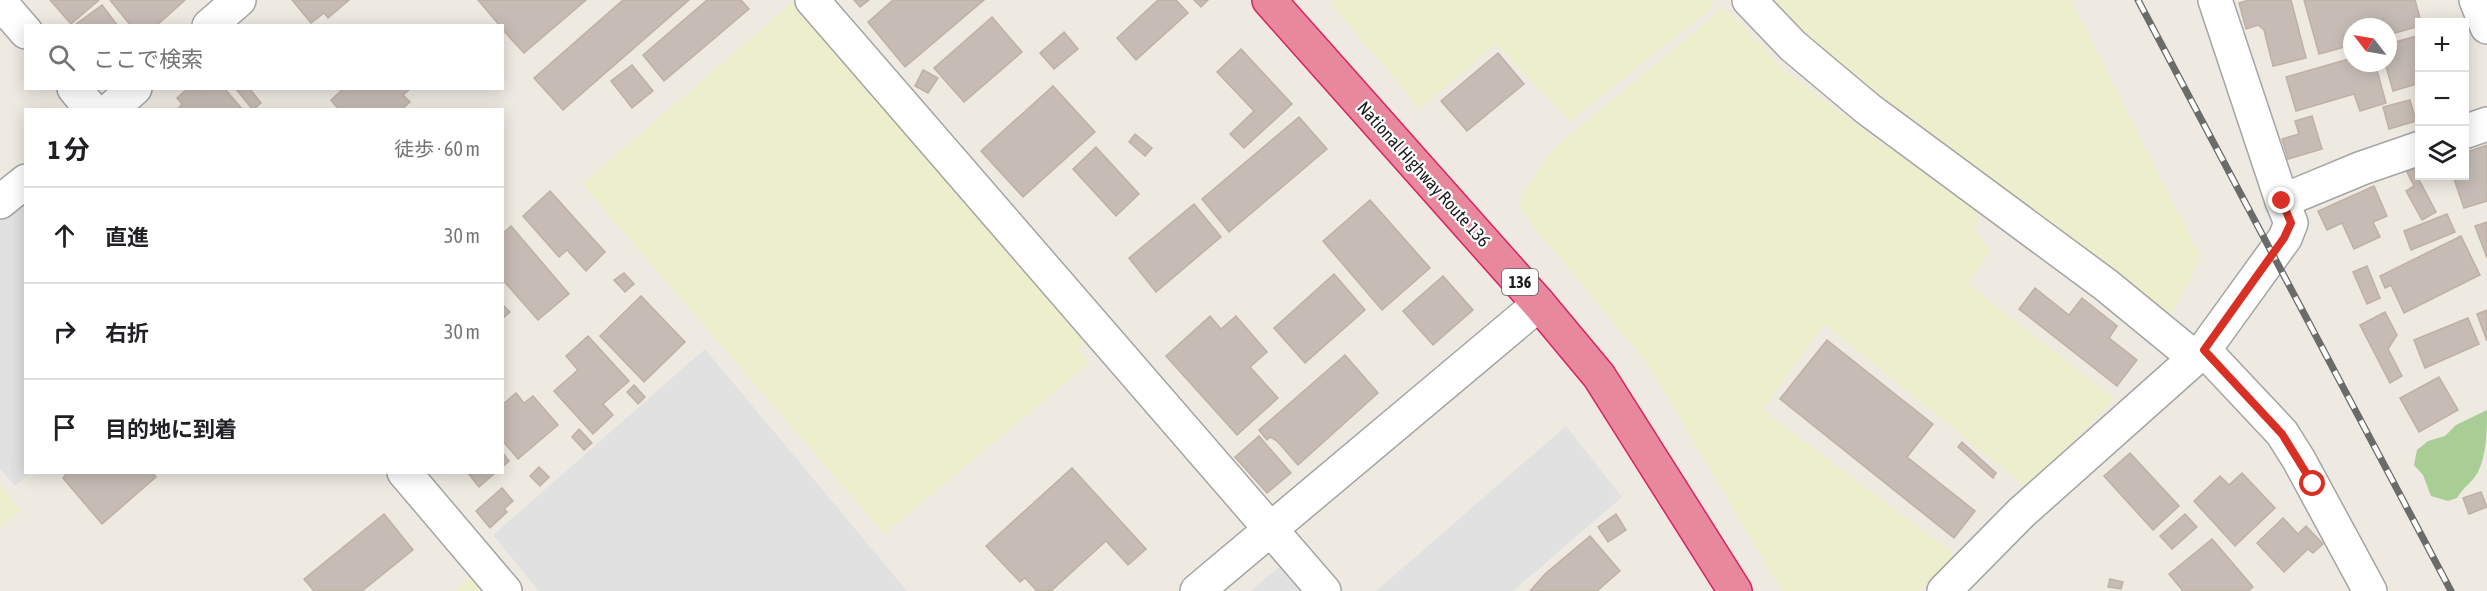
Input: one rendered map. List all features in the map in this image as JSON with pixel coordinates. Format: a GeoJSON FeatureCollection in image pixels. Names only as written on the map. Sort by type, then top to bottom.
{"type":"FeatureCollection","features":[{"type":"Feature","properties":{"kind":"highway","name":"National Highway Route 136"},"geometry":{"type":"LineString","coordinates":[[1269,0],[1539,304],[1599,376],[1735,591]]}},
{"type":"Feature","properties":{"kind":"street"},"geometry":{"type":"LineString","coordinates":[[211,24],[239,0]]}},
{"type":"Feature","properties":{"kind":"street"},"geometry":{"type":"LineString","coordinates":[[812,0],[1324,591]]}},
{"type":"Feature","properties":{"kind":"street"},"geometry":{"type":"LineString","coordinates":[[1749,0],[1793,46],[1869,109],[2199,354],[2282,434],[2308,476],[2370,591]]}},
{"type":"Feature","properties":{"kind":"street"},"geometry":{"type":"LineString","coordinates":[[1944,591],[2020,513],[2199,354],[2284,238],[2291,223],[2215,0]]}},
{"type":"Feature","properties":{"kind":"street"},"geometry":{"type":"LineString","coordinates":[[2476,0],[2487,27]]}},
{"type":"Feature","properties":{"kind":"street"},"geometry":{"type":"LineString","coordinates":[[0,2],[24,30]]}},
{"type":"Feature","properties":{"kind":"street"},"geometry":{"type":"LineString","coordinates":[[76,90],[90,108]]}},
{"type":"Feature","properties":{"kind":"street"},"geometry":{"type":"LineString","coordinates":[[112,108],[133,90]]}},
{"type":"Feature","properties":{"kind":"street"},"geometry":{"type":"LineString","coordinates":[[2469,130],[2487,124]]}},
{"type":"Feature","properties":{"kind":"street"},"geometry":{"type":"LineString","coordinates":[[2282,201],[2362,168],[2415,150]]}},
{"type":"Feature","properties":{"kind":"street"},"geometry":{"type":"LineString","coordinates":[[0,202],[24,183]]}},
{"type":"Feature","properties":{"kind":"street"},"geometry":{"type":"LineString","coordinates":[[1197,591],[1539,304]]}},
{"type":"Feature","properties":{"kind":"street"},"geometry":{"type":"LineString","coordinates":[[406,474],[505,591]]}},
{"type":"Feature","properties":{"kind":"green space"},"geometry":{"type":"Polygon","coordinates":[[[795,0],[799,0],[1090,339],[1078,349],[1089,363],[884,534],[582,184],[795,0]]]}},
{"type":"Feature","properties":{"kind":"green space"},"geometry":{"type":"Polygon","coordinates":[[[1335,0],[1714,0],[1708,11],[1570,121],[1496,44],[1420,109],[1331,4],[1335,0]]]}},
{"type":"Feature","properties":{"kind":"green space"},"geometry":{"type":"Polygon","coordinates":[[[1770,0],[2071,0],[2201,258],[2170,317],[1860,87],[1770,0]]]}},
{"type":"Feature","properties":{"kind":"green space"},"geometry":{"type":"Polygon","coordinates":[[[1724,7],[1786,72],[1977,211],[1976,232],[1990,250],[1968,284],[2115,399],[2027,488],[1824,324],[1763,410],[1950,551],[1953,562],[1918,591],[1782,591],[1647,363],[1519,206],[1525,190],[1553,149],[1724,7]]]}},
{"type":"Feature","properties":{"kind":"green space"},"geometry":{"type":"Polygon","coordinates":[[[2487,410],[2485,449],[2476,476],[2457,498],[2448,501],[2431,496],[2423,475],[2414,465],[2417,450],[2428,441],[2445,436],[2456,425],[2487,410]]]}},
{"type":"Feature","properties":{"kind":"green space"},"geometry":{"type":"Polygon","coordinates":[[[0,485],[21,510],[0,528],[0,485]]]}},
{"type":"Feature","properties":{"kind":"green space"},"geometry":{"type":"Polygon","coordinates":[[[470,576],[483,591],[454,591],[470,576]]]}},
{"type":"Feature","properties":{"kind":"shaded area"},"geometry":{"type":"Polygon","coordinates":[[[24,202],[24,474],[30,474],[15,486],[0,468],[0,222],[24,202]]]}},
{"type":"Feature","properties":{"kind":"shaded area"},"geometry":{"type":"Polygon","coordinates":[[[705,349],[907,591],[539,591],[493,535],[705,349]]]}},
{"type":"Feature","properties":{"kind":"shaded area"},"geometry":{"type":"Polygon","coordinates":[[[1566,426],[1622,497],[1513,591],[1376,591],[1566,426]]]}},
{"type":"Feature","properties":{"kind":"shaded area"},"geometry":{"type":"Polygon","coordinates":[[[1279,567],[1300,591],[1251,591],[1279,567]]]}},
{"type":"Feature","properties":{"kind":"building"},"geometry":{"type":"Polygon","coordinates":[[[50,0],[99,0],[71,24],[50,0]]]}},
{"type":"Feature","properties":{"kind":"building"},"geometry":{"type":"Polygon","coordinates":[[[110,0],[185,0],[158,24],[129,24],[110,0]]]}},
{"type":"Feature","properties":{"kind":"building"},"geometry":{"type":"Polygon","coordinates":[[[292,0],[349,0],[328,18],[324,13],[311,23],[292,0]]]}},
{"type":"Feature","properties":{"kind":"building"},"geometry":{"type":"Polygon","coordinates":[[[478,0],[586,0],[524,53],[504,31],[504,24],[498,24],[478,0]]]}},
{"type":"Feature","properties":{"kind":"building"},"geometry":{"type":"Polygon","coordinates":[[[623,0],[689,0],[563,110],[534,78],[623,0]]]}},
{"type":"Feature","properties":{"kind":"building"},"geometry":{"type":"Polygon","coordinates":[[[707,0],[741,0],[749,9],[664,81],[643,55],[707,0]]]}},
{"type":"Feature","properties":{"kind":"building"},"geometry":{"type":"Polygon","coordinates":[[[854,0],[869,0],[860,7],[854,0]]]}},
{"type":"Feature","properties":{"kind":"building"},"geometry":{"type":"Polygon","coordinates":[[[893,0],[984,0],[905,67],[868,22],[893,0]]]}},
{"type":"Feature","properties":{"kind":"building"},"geometry":{"type":"Polygon","coordinates":[[[1158,0],[1176,0],[1188,13],[1136,60],[1117,38],[1158,0]]]}},
{"type":"Feature","properties":{"kind":"building"},"geometry":{"type":"Polygon","coordinates":[[[1194,0],[1208,0],[1201,7],[1194,0]]]}},
{"type":"Feature","properties":{"kind":"building"},"geometry":{"type":"Polygon","coordinates":[[[2249,0],[2291,0],[2306,58],[2273,66],[2264,30],[2258,25],[2246,29],[2239,3],[2249,0]]]}},
{"type":"Feature","properties":{"kind":"building"},"geometry":{"type":"Polygon","coordinates":[[[2304,0],[2415,0],[2420,18],[2415,18],[2415,27],[2397,32],[2397,18],[2343,18],[2343,47],[2319,54],[2304,0]]]}},
{"type":"Feature","properties":{"kind":"building"},"geometry":{"type":"Polygon","coordinates":[[[102,5],[116,24],[76,24],[102,5]]]}},
{"type":"Feature","properties":{"kind":"building"},"geometry":{"type":"Polygon","coordinates":[[[992,17],[1022,52],[964,102],[934,68],[992,17]]]}},
{"type":"Feature","properties":{"kind":"building"},"geometry":{"type":"Polygon","coordinates":[[[1064,32],[1078,49],[1054,69],[1040,53],[1064,32]]]}},
{"type":"Feature","properties":{"kind":"building"},"geometry":{"type":"Polygon","coordinates":[[[2415,36],[2415,84],[2393,91],[2388,72],[2397,72],[2397,41],[2415,36]]]}},
{"type":"Feature","properties":{"kind":"building"},"geometry":{"type":"Polygon","coordinates":[[[1241,49],[1292,104],[1244,148],[1230,134],[1254,111],[1217,72],[1241,49]]]}},
{"type":"Feature","properties":{"kind":"building"},"geometry":{"type":"Polygon","coordinates":[[[1498,53],[1524,84],[1467,131],[1441,101],[1498,53]]]}},
{"type":"Feature","properties":{"kind":"building"},"geometry":{"type":"Polygon","coordinates":[[[2343,61],[2343,72],[2377,72],[2386,103],[2360,111],[2354,94],[2296,111],[2286,77],[2343,61]]]}},
{"type":"Feature","properties":{"kind":"building"},"geometry":{"type":"Polygon","coordinates":[[[632,65],[653,91],[632,108],[611,81],[632,65]]]}},
{"type":"Feature","properties":{"kind":"building"},"geometry":{"type":"Polygon","coordinates":[[[923,70],[938,78],[928,93],[915,86],[923,70]]]}},
{"type":"Feature","properties":{"kind":"building"},"geometry":{"type":"Polygon","coordinates":[[[1053,86],[1095,132],[1023,197],[981,151],[1053,86]]]}},
{"type":"Feature","properties":{"kind":"building"},"geometry":{"type":"Polygon","coordinates":[[[186,90],[226,90],[241,108],[179,108],[182,104],[177,98],[186,90]]]}},
{"type":"Feature","properties":{"kind":"building"},"geometry":{"type":"Polygon","coordinates":[[[237,90],[251,90],[261,103],[255,108],[251,108],[237,90]]]}},
{"type":"Feature","properties":{"kind":"building"},"geometry":{"type":"Polygon","coordinates":[[[342,90],[409,90],[403,95],[410,102],[403,108],[337,108],[331,100],[342,90]]]}},
{"type":"Feature","properties":{"kind":"building"},"geometry":{"type":"Polygon","coordinates":[[[2410,100],[2415,121],[2389,129],[2383,107],[2410,100]]]}},
{"type":"Feature","properties":{"kind":"building"},"geometry":{"type":"Polygon","coordinates":[[[2312,116],[2322,149],[2288,159],[2282,139],[2299,134],[2295,121],[2312,116]]]}},
{"type":"Feature","properties":{"kind":"building"},"geometry":{"type":"Polygon","coordinates":[[[1299,117],[1327,149],[1229,232],[1202,199],[1299,117]]]}},
{"type":"Feature","properties":{"kind":"building"},"geometry":{"type":"Polygon","coordinates":[[[1135,134],[1152,148],[1145,156],[1129,142],[1135,134]]]}},
{"type":"Feature","properties":{"kind":"building"},"geometry":{"type":"Polygon","coordinates":[[[2487,145],[2487,201],[2464,208],[2454,180],[2469,180],[2469,151],[2487,145]]]}},
{"type":"Feature","properties":{"kind":"building"},"geometry":{"type":"Polygon","coordinates":[[[1096,147],[1139,194],[1116,216],[1073,169],[1096,147]]]}},
{"type":"Feature","properties":{"kind":"building"},"geometry":{"type":"Polygon","coordinates":[[[2413,168],[2415,180],[2419,180],[2436,212],[2422,220],[2406,191],[2414,186],[2407,172],[2413,168]]]}},
{"type":"Feature","properties":{"kind":"building"},"geometry":{"type":"Polygon","coordinates":[[[2374,186],[2387,216],[2373,222],[2380,237],[2354,249],[2342,223],[2327,230],[2318,211],[2374,186]]]}},
{"type":"Feature","properties":{"kind":"building"},"geometry":{"type":"Polygon","coordinates":[[[550,191],[605,252],[586,271],[567,250],[559,257],[523,216],[550,191]]]}},
{"type":"Feature","properties":{"kind":"building"},"geometry":{"type":"Polygon","coordinates":[[[1370,200],[1430,268],[1382,310],[1323,241],[1370,200]]]}},
{"type":"Feature","properties":{"kind":"building"},"geometry":{"type":"Polygon","coordinates":[[[1194,204],[1221,237],[1156,292],[1129,258],[1194,204]]]}},
{"type":"Feature","properties":{"kind":"building"},"geometry":{"type":"Polygon","coordinates":[[[2447,214],[2455,232],[2411,250],[2404,231],[2447,214]]]}},
{"type":"Feature","properties":{"kind":"building"},"geometry":{"type":"Polygon","coordinates":[[[2487,222],[2487,258],[2475,226],[2487,222]]]}},
{"type":"Feature","properties":{"kind":"building"},"geometry":{"type":"Polygon","coordinates":[[[511,226],[569,294],[538,320],[504,281],[504,232],[511,226]]]}},
{"type":"Feature","properties":{"kind":"building"},"geometry":{"type":"Polygon","coordinates":[[[2461,236],[2480,275],[2404,313],[2391,285],[2385,288],[2380,276],[2461,236]]]}},
{"type":"Feature","properties":{"kind":"building"},"geometry":{"type":"Polygon","coordinates":[[[2367,266],[2380,298],[2367,304],[2353,272],[2367,266]]]}},
{"type":"Feature","properties":{"kind":"building"},"geometry":{"type":"Polygon","coordinates":[[[624,273],[634,284],[625,292],[614,280],[624,273]]]}},
{"type":"Feature","properties":{"kind":"building"},"geometry":{"type":"Polygon","coordinates":[[[1334,274],[1365,310],[1305,363],[1274,328],[1334,274]]]}},
{"type":"Feature","properties":{"kind":"building"},"geometry":{"type":"Polygon","coordinates":[[[1443,276],[1473,310],[1433,345],[1403,311],[1443,276]]]}},
{"type":"Feature","properties":{"kind":"building"},"geometry":{"type":"Polygon","coordinates":[[[2035,288],[2069,315],[2082,298],[2117,326],[2109,338],[2137,360],[2117,386],[2019,309],[2035,288]]]}},
{"type":"Feature","properties":{"kind":"building"},"geometry":{"type":"Polygon","coordinates":[[[641,296],[685,342],[644,382],[600,336],[641,296]]]}},
{"type":"Feature","properties":{"kind":"building"},"geometry":{"type":"Polygon","coordinates":[[[504,306],[510,312],[504,317],[504,306]]]}},
{"type":"Feature","properties":{"kind":"building"},"geometry":{"type":"Polygon","coordinates":[[[2487,310],[2487,341],[2477,314],[2487,310]]]}},
{"type":"Feature","properties":{"kind":"building"},"geometry":{"type":"Polygon","coordinates":[[[2385,312],[2397,335],[2388,349],[2402,376],[2390,383],[2360,325],[2385,312]]]}},
{"type":"Feature","properties":{"kind":"building"},"geometry":{"type":"Polygon","coordinates":[[[1210,316],[1221,329],[1236,316],[1267,352],[1250,367],[1278,398],[1237,435],[1166,356],[1210,316]]]}},
{"type":"Feature","properties":{"kind":"building"},"geometry":{"type":"Polygon","coordinates":[[[2468,318],[2479,344],[2425,368],[2414,340],[2468,318]]]}},
{"type":"Feature","properties":{"kind":"building"},"geometry":{"type":"Polygon","coordinates":[[[588,336],[629,381],[603,404],[613,415],[593,434],[554,391],[578,370],[566,356],[588,336]]]}},
{"type":"Feature","properties":{"kind":"building"},"geometry":{"type":"Polygon","coordinates":[[[1827,340],[1933,424],[1907,457],[1975,511],[1954,538],[1780,399],[1827,340]]]}},
{"type":"Feature","properties":{"kind":"building"},"geometry":{"type":"Polygon","coordinates":[[[1345,355],[1378,393],[1298,465],[1277,441],[1270,437],[1267,440],[1259,430],[1345,355]]]}},
{"type":"Feature","properties":{"kind":"building"},"geometry":{"type":"Polygon","coordinates":[[[2439,377],[2458,410],[2419,432],[2400,398],[2439,377]]]}},
{"type":"Feature","properties":{"kind":"building"},"geometry":{"type":"Polygon","coordinates":[[[634,385],[645,397],[638,404],[627,392],[634,385]]]}},
{"type":"Feature","properties":{"kind":"building"},"geometry":{"type":"Polygon","coordinates":[[[516,393],[524,403],[533,396],[558,425],[518,459],[504,442],[504,403],[516,393]]]}},
{"type":"Feature","properties":{"kind":"building"},"geometry":{"type":"Polygon","coordinates":[[[579,429],[592,443],[584,450],[572,437],[579,429]]]}},
{"type":"Feature","properties":{"kind":"building"},"geometry":{"type":"Polygon","coordinates":[[[1259,436],[1291,473],[1267,493],[1235,457],[1259,436]]]}},
{"type":"Feature","properties":{"kind":"building"},"geometry":{"type":"Polygon","coordinates":[[[1962,442],[1996,473],[1993,478],[1958,447],[1962,442]]]}},
{"type":"Feature","properties":{"kind":"building"},"geometry":{"type":"Polygon","coordinates":[[[2130,453],[2179,506],[2153,530],[2104,476],[2130,453]]]}},
{"type":"Feature","properties":{"kind":"building"},"geometry":{"type":"Polygon","coordinates":[[[504,455],[509,461],[504,465],[504,455]]]}},
{"type":"Feature","properties":{"kind":"building"},"geometry":{"type":"Polygon","coordinates":[[[539,467],[549,477],[540,486],[530,476],[539,467]]]}},
{"type":"Feature","properties":{"kind":"building"},"geometry":{"type":"Polygon","coordinates":[[[1072,468],[1146,549],[1128,565],[1106,541],[1051,591],[1037,591],[1025,578],[1020,582],[986,546],[1072,468]]]}},
{"type":"Feature","properties":{"kind":"building"},"geometry":{"type":"Polygon","coordinates":[[[2242,473],[2275,508],[2235,546],[2194,501],[2220,476],[2229,485],[2242,473]]]}},
{"type":"Feature","properties":{"kind":"building"},"geometry":{"type":"Polygon","coordinates":[[[66,474],[154,474],[156,477],[102,524],[63,478],[66,474]]]}},
{"type":"Feature","properties":{"kind":"building"},"geometry":{"type":"Polygon","coordinates":[[[469,474],[494,474],[479,487],[469,474]]]}},
{"type":"Feature","properties":{"kind":"building"},"geometry":{"type":"Polygon","coordinates":[[[502,488],[513,501],[504,509],[507,512],[490,528],[476,511],[502,488]]]}},
{"type":"Feature","properties":{"kind":"building"},"geometry":{"type":"Polygon","coordinates":[[[2481,492],[2487,507],[2469,514],[2463,498],[2481,492]]]}},
{"type":"Feature","properties":{"kind":"building"},"geometry":{"type":"Polygon","coordinates":[[[384,514],[413,550],[362,591],[314,591],[304,579],[384,514]]]}},
{"type":"Feature","properties":{"kind":"building"},"geometry":{"type":"Polygon","coordinates":[[[1616,514],[1626,530],[1608,542],[1598,527],[1616,514]]]}},
{"type":"Feature","properties":{"kind":"building"},"geometry":{"type":"Polygon","coordinates":[[[2185,514],[2197,527],[2172,549],[2160,536],[2185,514]]]}},
{"type":"Feature","properties":{"kind":"building"},"geometry":{"type":"Polygon","coordinates":[[[2283,518],[2298,534],[2306,526],[2323,544],[2313,553],[2308,549],[2284,572],[2257,543],[2283,518]]]}},
{"type":"Feature","properties":{"kind":"building"},"geometry":{"type":"Polygon","coordinates":[[[1590,536],[1620,571],[1597,591],[1530,591],[1546,573],[1590,536]]]}},
{"type":"Feature","properties":{"kind":"building"},"geometry":{"type":"Polygon","coordinates":[[[2212,539],[2253,587],[2248,591],[2183,591],[2169,574],[2212,539]]]}},
{"type":"Feature","properties":{"kind":"building"},"geometry":{"type":"Polygon","coordinates":[[[2110,579],[2123,582],[2121,589],[2108,587],[2110,579]]]}},
{"type":"Feature","properties":{"kind":"railway"},"geometry":{"type":"LineString","coordinates":[[2138,0],[2451,591]]}},
{"type":"Feature","properties":{"kind":"route"},"geometry":{"type":"LineString","coordinates":[[2282,201],[2291,223],[2289,230],[2204,350],[2282,434],[2313,484]]}}]}
